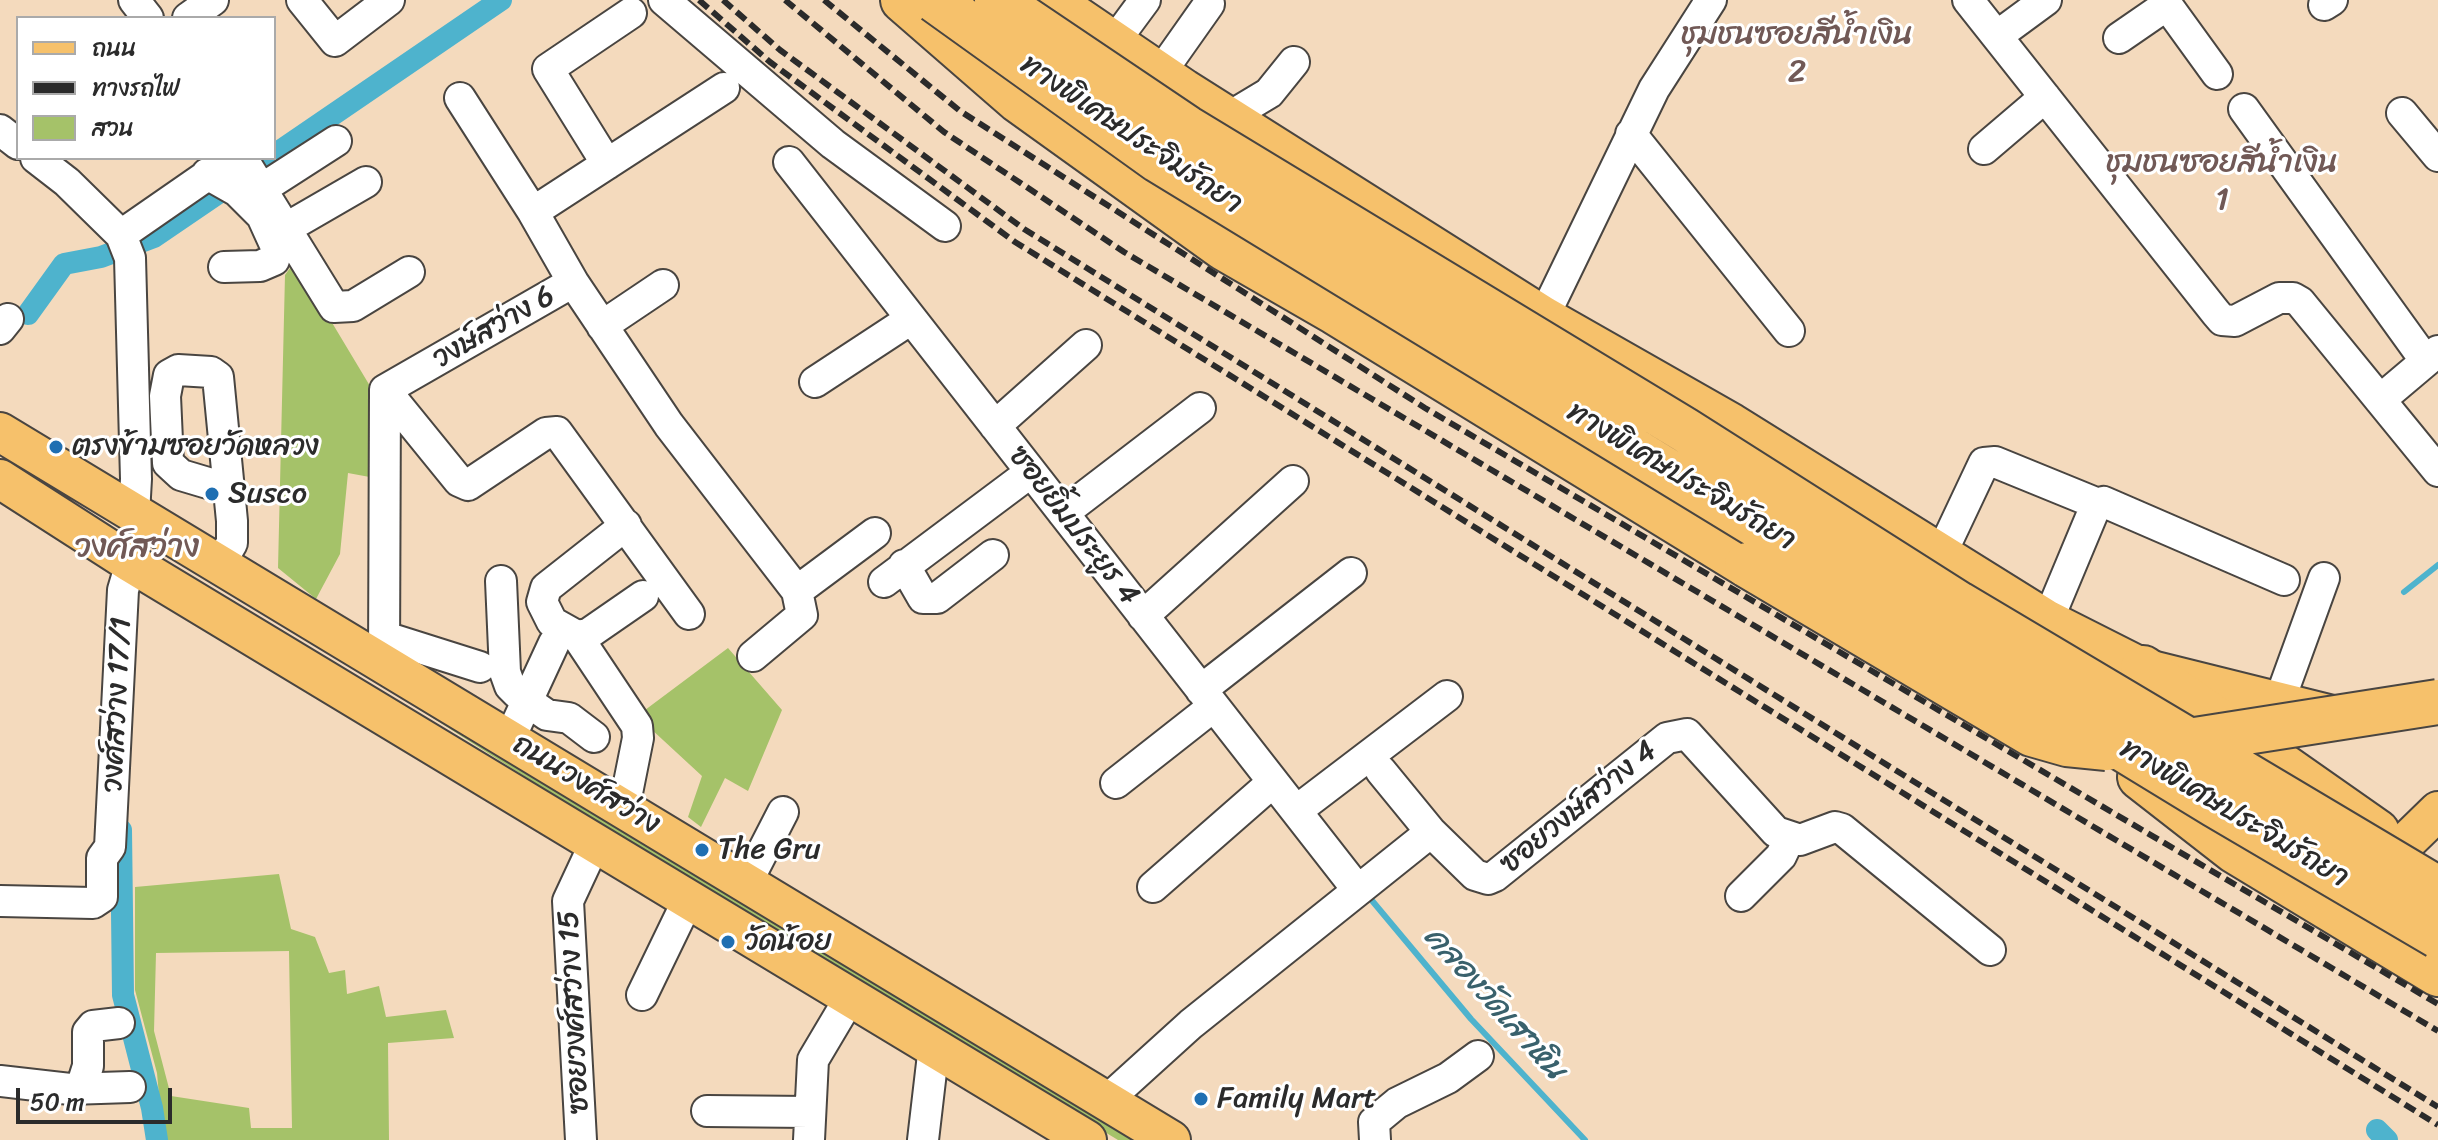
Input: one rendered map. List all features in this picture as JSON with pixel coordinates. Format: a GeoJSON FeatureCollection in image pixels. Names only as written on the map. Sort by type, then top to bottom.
{"type":"FeatureCollection","features":[{"type":"Feature","properties":{"kind":"highway"},"geometry":{"type":"LineString","coordinates":[[903,0],[1018,100],[1224,248],[2032,734],[2067,744],[2114,749],[2438,702]]}},
{"type":"Feature","properties":{"kind":"highway","name":"ทางพิเศษประจิมรัถยา"},"geometry":{"type":"LineString","coordinates":[[935,0],[1158,160],[2215,805],[2438,936]]}},
{"type":"Feature","properties":{"kind":"highway","name":"ทางพิเศษประจิมรัถยา"},"geometry":{"type":"LineString","coordinates":[[997,0],[1187,128],[1685,430],[1959,604],[2438,889]]}},
{"type":"Feature","properties":{"kind":"highway"},"geometry":{"type":"LineString","coordinates":[[1857,560],[2235,851],[2438,974]]}},
{"type":"Feature","properties":{"kind":"highway"},"geometry":{"type":"LineString","coordinates":[[2143,668],[2400,848],[2438,881]]}},
{"type":"Feature","properties":{"kind":"main road"},"geometry":{"type":"LineString","coordinates":[[925,0],[1162,151],[1857,560],[2283,823],[2341,849],[2368,854],[2400,848],[2438,811]]}},
{"type":"Feature","properties":{"kind":"main road"},"geometry":{"type":"LineString","coordinates":[[1054,0],[1229,117],[1544,316],[1732,423],[2048,620],[2143,668],[2369,723],[2396,721],[2438,710]]}},
{"type":"Feature","properties":{"kind":"main road","name":"ถนนวงศ์สว่าง"},"geometry":{"type":"LineString","coordinates":[[0,432],[219,565],[384,651],[510,738],[1171,1140]]}},
{"type":"Feature","properties":{"kind":"main road","name":"ถนนวงศ์สว่าง"},"geometry":{"type":"LineString","coordinates":[[0,479],[131,563],[1087,1140]]}},
{"type":"Feature","properties":{"kind":"street"},"geometry":{"type":"LineString","coordinates":[[134,0],[146,16]]}},
{"type":"Feature","properties":{"kind":"street"},"geometry":{"type":"LineString","coordinates":[[191,16],[213,0]]}},
{"type":"Feature","properties":{"kind":"street"},"geometry":{"type":"LineString","coordinates":[[302,0],[335,41],[389,0]]}},
{"type":"Feature","properties":{"kind":"street"},"geometry":{"type":"LineString","coordinates":[[664,0],[833,144],[945,226]]}},
{"type":"Feature","properties":{"kind":"street"},"geometry":{"type":"LineString","coordinates":[[1114,42],[1145,0]]}},
{"type":"Feature","properties":{"kind":"street"},"geometry":{"type":"LineString","coordinates":[[1544,316],[1599,209],[1654,89],[1711,0]]}},
{"type":"Feature","properties":{"kind":"street"},"geometry":{"type":"LineString","coordinates":[[1968,0],[2222,320],[2235,321],[2279,298],[2293,298],[2380,400],[2434,457]]}},
{"type":"Feature","properties":{"kind":"street"},"geometry":{"type":"LineString","coordinates":[[1997,36],[2046,0]]}},
{"type":"Feature","properties":{"kind":"street"},"geometry":{"type":"LineString","coordinates":[[2119,38],[2165,3],[2217,74]]}},
{"type":"Feature","properties":{"kind":"street"},"geometry":{"type":"LineString","coordinates":[[1161,72],[1209,4]]}},
{"type":"Feature","properties":{"kind":"street"},"geometry":{"type":"LineString","coordinates":[[607,164],[548,69],[631,13]]}},
{"type":"Feature","properties":{"kind":"street"},"geometry":{"type":"LineString","coordinates":[[1229,117],[1269,93],[1294,62]]}},
{"type":"Feature","properties":{"kind":"street"},"geometry":{"type":"LineString","coordinates":[[533,212],[724,88]]}},
{"type":"Feature","properties":{"kind":"street"},"geometry":{"type":"LineString","coordinates":[[1984,149],[2045,97]]}},
{"type":"Feature","properties":{"kind":"street","name":"วงษ์สว่าง 6"},"geometry":{"type":"LineString","coordinates":[[385,390],[573,282],[533,212],[460,98]]}},
{"type":"Feature","properties":{"kind":"street"},"geometry":{"type":"LineString","coordinates":[[2244,109],[2432,356],[2380,400]]}},
{"type":"Feature","properties":{"kind":"street"},"geometry":{"type":"LineString","coordinates":[[2402,113],[2438,156]]}},
{"type":"Feature","properties":{"kind":"street"},"geometry":{"type":"LineString","coordinates":[[0,130],[16,142]]}},
{"type":"Feature","properties":{"kind":"street"},"geometry":{"type":"LineString","coordinates":[[1631,134],[1789,331]]}},
{"type":"Feature","properties":{"kind":"street"},"geometry":{"type":"LineString","coordinates":[[125,245],[238,174],[336,141]]}},
{"type":"Feature","properties":{"kind":"street"},"geometry":{"type":"LineString","coordinates":[[39,160],[67,182],[125,245],[136,479],[134,514]]}},
{"type":"Feature","properties":{"kind":"street","name":"ซอยยิ้มประยูร 4"},"geometry":{"type":"LineString","coordinates":[[789,162],[1357,889]]}},
{"type":"Feature","properties":{"kind":"street"},"geometry":{"type":"LineString","coordinates":[[238,174],[283,230],[334,307],[353,306],[409,272]]}},
{"type":"Feature","properties":{"kind":"street"},"geometry":{"type":"LineString","coordinates":[[224,267],[260,266],[274,260],[277,249],[238,174]]}},
{"type":"Feature","properties":{"kind":"street"},"geometry":{"type":"LineString","coordinates":[[283,230],[366,182]]}},
{"type":"Feature","properties":{"kind":"street"},"geometry":{"type":"LineString","coordinates":[[573,282],[669,425],[797,591],[802,615],[753,656]]}},
{"type":"Feature","properties":{"kind":"street"},"geometry":{"type":"LineString","coordinates":[[602,326],[663,285]]}},
{"type":"Feature","properties":{"kind":"street"},"geometry":{"type":"LineString","coordinates":[[815,382],[911,319]]}},
{"type":"Feature","properties":{"kind":"street"},"geometry":{"type":"LineString","coordinates":[[995,426],[1086,345]]}},
{"type":"Feature","properties":{"kind":"street"},"geometry":{"type":"LineString","coordinates":[[385,390],[459,481],[468,485],[478,482],[546,433],[557,432],[689,614]]}},
{"type":"Feature","properties":{"kind":"street"},"geometry":{"type":"LineString","coordinates":[[385,390],[384,651],[480,667]]}},
{"type":"Feature","properties":{"kind":"street"},"geometry":{"type":"LineString","coordinates":[[1063,513],[1200,408]]}},
{"type":"Feature","properties":{"kind":"street"},"geometry":{"type":"LineString","coordinates":[[1942,552],[1984,463],[1995,462],[2098,504],[2104,502],[2284,580]]}},
{"type":"Feature","properties":{"kind":"street"},"geometry":{"type":"LineString","coordinates":[[993,555],[937,598],[923,598],[894,574],[1031,472]]}},
{"type":"Feature","properties":{"kind":"street"},"geometry":{"type":"LineString","coordinates":[[1143,616],[1293,481]]}},
{"type":"Feature","properties":{"kind":"street"},"geometry":{"type":"LineString","coordinates":[[219,565],[232,543],[228,489]]}},
{"type":"Feature","properties":{"kind":"street"},"geometry":{"type":"LineString","coordinates":[[2048,620],[2098,504]]}},
{"type":"Feature","properties":{"kind":"street"},"geometry":{"type":"LineString","coordinates":[[624,808],[638,738],[637,726],[565,640],[542,602],[546,588],[626,525]]}},
{"type":"Feature","properties":{"kind":"street"},"geometry":{"type":"LineString","coordinates":[[797,591],[875,533]]}},
{"type":"Feature","properties":{"kind":"street","name":"วงศ์สว่าง 17/1"},"geometry":{"type":"LineString","coordinates":[[0,901],[93,903],[102,897],[102,858],[110,847],[123,590],[131,563]]}},
{"type":"Feature","properties":{"kind":"street"},"geometry":{"type":"LineString","coordinates":[[1116,783],[1207,698],[1351,573]]}},
{"type":"Feature","properties":{"kind":"street"},"geometry":{"type":"LineString","coordinates":[[2279,702],[2324,578]]}},
{"type":"Feature","properties":{"kind":"street"},"geometry":{"type":"LineString","coordinates":[[501,581],[505,672],[510,686],[528,697],[547,715],[569,718],[594,737]]}},
{"type":"Feature","properties":{"kind":"street"},"geometry":{"type":"LineString","coordinates":[[510,738],[528,697],[565,640],[588,634],[643,596]]}},
{"type":"Feature","properties":{"kind":"street"},"geometry":{"type":"LineString","coordinates":[[1296,811],[1447,696]]}},
{"type":"Feature","properties":{"kind":"street","name":"ซอยวงษ์สว่าง 4"},"geometry":{"type":"LineString","coordinates":[[1381,771],[1431,832],[1481,878],[1495,876],[1667,738],[1680,734],[1687,734],[1776,832],[1789,839]]}},
{"type":"Feature","properties":{"kind":"street"},"geometry":{"type":"LineString","coordinates":[[1153,887],[1273,782]]}},
{"type":"Feature","properties":{"kind":"street"},"geometry":{"type":"LineString","coordinates":[[747,882],[783,812]]}},
{"type":"Feature","properties":{"kind":"street"},"geometry":{"type":"LineString","coordinates":[[1741,896],[1781,856],[1789,839],[1800,840],[1835,827],[1842,829],[1990,950]]}},
{"type":"Feature","properties":{"kind":"street"},"geometry":{"type":"LineString","coordinates":[[1106,1101],[1191,1024],[1431,832]]}},
{"type":"Feature","properties":{"kind":"street","name":"ซอยวงศ์สว่าง 15"},"geometry":{"type":"LineString","coordinates":[[581,1140],[568,901],[596,841]]}},
{"type":"Feature","properties":{"kind":"street"},"geometry":{"type":"LineString","coordinates":[[642,995],[689,898]]}},
{"type":"Feature","properties":{"kind":"street"},"geometry":{"type":"LineString","coordinates":[[707,1111],[809,1126],[813,1060],[851,996]]}},
{"type":"Feature","properties":{"kind":"street"},"geometry":{"type":"LineString","coordinates":[[81,1088],[88,1066],[88,1032],[93,1026],[119,1023]]}},
{"type":"Feature","properties":{"kind":"street"},"geometry":{"type":"LineString","coordinates":[[923,1140],[934,1046]]}},
{"type":"Feature","properties":{"kind":"street"},"geometry":{"type":"LineString","coordinates":[[1375,1140],[1374,1122],[1397,1103],[1448,1078],[1478,1056]]}},
{"type":"Feature","properties":{"kind":"street"},"geometry":{"type":"LineString","coordinates":[[0,1081],[81,1088],[130,1087]]}},
{"type":"Feature","properties":{"kind":"green space"},"geometry":{"type":"Polygon","coordinates":[[[295,261],[373,391],[375,478],[348,473],[340,554],[316,599],[278,568],[285,275],[295,261]]]}},
{"type":"Feature","properties":{"kind":"green space"},"geometry":{"type":"Polygon","coordinates":[[[133,530],[1147,1140],[1118,1140],[673,871],[345,662],[131,534],[133,530]]]}},
{"type":"Feature","properties":{"kind":"green space"},"geometry":{"type":"Polygon","coordinates":[[[728,648],[782,710],[748,791],[725,778],[701,827],[688,817],[702,776],[637,716],[728,648]]]}},
{"type":"Feature","properties":{"kind":"green space"},"geometry":{"type":"Polygon","coordinates":[[[279,874],[291,929],[315,937],[329,973],[345,970],[347,994],[379,986],[386,1017],[446,1010],[454,1038],[388,1043],[389,1140],[163,1140],[157,1073],[135,990],[135,887],[279,874]],[[289,951],[156,953],[154,1031],[171,1096],[249,1108],[251,1128],[292,1128],[289,951]]]}},
{"type":"Feature","properties":{"kind":"waterway"},"geometry":{"type":"LineString","coordinates":[[276,154],[501,0]]}},
{"type":"Feature","properties":{"kind":"waterway"},"geometry":{"type":"LineString","coordinates":[[28,314],[64,264],[101,257],[154,237],[267,160]]}},
{"type":"Feature","properties":{"kind":"waterway"},"geometry":{"type":"LineString","coordinates":[[2404,592],[2438,565]]}},
{"type":"Feature","properties":{"kind":"waterway"},"geometry":{"type":"LineString","coordinates":[[121,830],[123,995],[152,1108],[157,1140]]}},
{"type":"Feature","properties":{"kind":"waterway","name":"คลองวัดเสาหิน"},"geometry":{"type":"LineString","coordinates":[[1369,897],[1471,1019],[1585,1140]]}},
{"type":"Feature","properties":{"kind":"waterway"},"geometry":{"type":"LineString","coordinates":[[2377,1130],[2387,1140]]}},
{"type":"Feature","properties":{"kind":"railway"},"geometry":{"type":"LineString","coordinates":[[699,0],[770,62],[1015,242],[2438,1125]]}},
{"type":"Feature","properties":{"kind":"railway"},"geometry":{"type":"LineString","coordinates":[[723,0],[780,50],[1024,229],[2438,1107]]}},
{"type":"Feature","properties":{"kind":"railway"},"geometry":{"type":"LineString","coordinates":[[785,0],[944,132],[1124,252],[2438,1031]]}},
{"type":"Feature","properties":{"kind":"railway"},"geometry":{"type":"LineString","coordinates":[[824,0],[960,111],[1425,408],[2438,1004]]}},
{"type":"Feature","properties":{"kind":"place","name":"ตรงข้ามซอยวัดหลวง"},"geometry":{"type":"Point","coordinates":[56,447]}},
{"type":"Feature","properties":{"kind":"place","name":"Susco"},"geometry":{"type":"Point","coordinates":[212,494]}},
{"type":"Feature","properties":{"kind":"place","name":"The Gru"},"geometry":{"type":"Point","coordinates":[702,850]}},
{"type":"Feature","properties":{"kind":"place","name":"วัดน้อย"},"geometry":{"type":"Point","coordinates":[728,942]}},
{"type":"Feature","properties":{"kind":"place","name":"Family Mart"},"geometry":{"type":"Point","coordinates":[1201,1099]}},
{"type":"Feature","properties":{"kind":"district","name":"ชุมชนซอยสีน้ำเงิน 2"},"geometry":{"type":"Point","coordinates":[1797,54]}},
{"type":"Feature","properties":{"kind":"district","name":"ชุมชนซอยสีน้ำเงิน 1"},"geometry":{"type":"Point","coordinates":[2222,182]}},
{"type":"Feature","properties":{"kind":"district","name":"วงศ์สว่าง"},"geometry":{"type":"Point","coordinates":[137,548]}}]}
